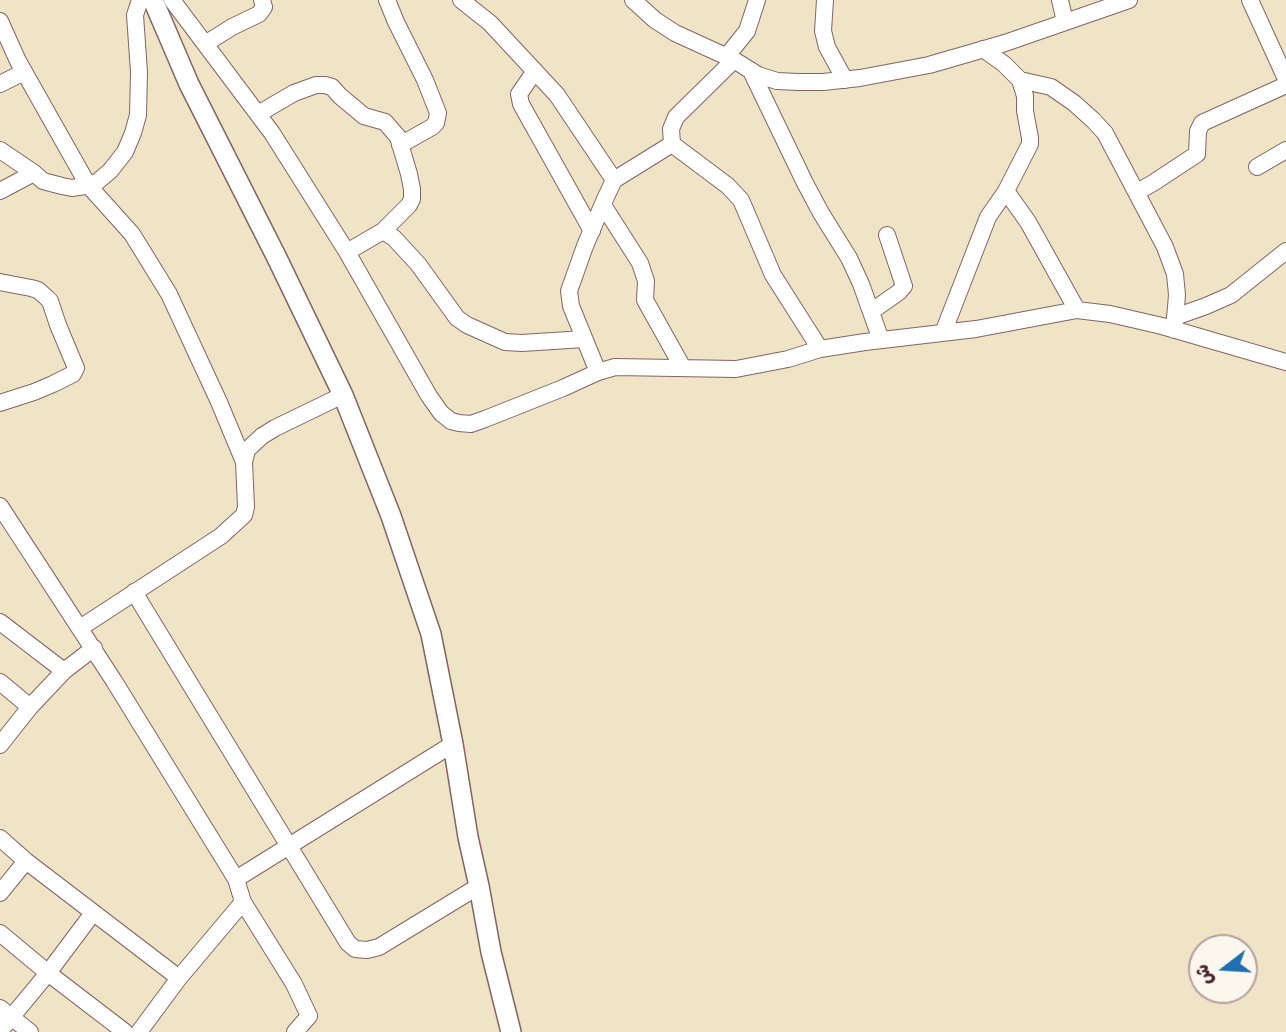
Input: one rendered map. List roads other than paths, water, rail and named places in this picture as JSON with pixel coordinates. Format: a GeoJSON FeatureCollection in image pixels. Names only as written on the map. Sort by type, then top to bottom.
{"type":"FeatureCollection","features":[{"type":"Feature","properties":{"kind":"street"},"geometry":{"type":"LineString","coordinates":[[0,150],[43,181],[72,188],[97,182],[117,163],[125,152],[138,115],[135,15],[140,0]]}},
{"type":"Feature","properties":{"kind":"street"},"geometry":{"type":"LineString","coordinates":[[153,0],[189,84],[343,395],[391,516],[431,634],[491,953],[511,1032]]}},
{"type":"Feature","properties":{"kind":"street"},"geometry":{"type":"LineString","coordinates":[[172,0],[272,133],[347,252],[429,396],[441,413],[459,424],[471,424],[485,419],[615,367],[736,369],[820,349],[976,329],[1077,310],[1175,323],[1286,362]]}},
{"type":"Feature","properties":{"kind":"street"},"geometry":{"type":"LineString","coordinates":[[205,44],[260,13],[264,7],[262,0]]}},
{"type":"Feature","properties":{"kind":"street"},"geometry":{"type":"LineString","coordinates":[[387,0],[429,87],[438,113],[436,123],[432,127],[400,145]]}},
{"type":"Feature","properties":{"kind":"street"},"geometry":{"type":"LineString","coordinates":[[461,0],[489,23],[557,95],[614,180]]}},
{"type":"Feature","properties":{"kind":"street"},"geometry":{"type":"LineString","coordinates":[[633,0],[655,20],[675,33],[758,75],[777,81],[823,82],[929,65],[1129,0]]}},
{"type":"Feature","properties":{"kind":"street"},"geometry":{"type":"LineString","coordinates":[[757,0],[747,31],[730,59],[676,117],[671,129],[672,144],[728,186],[741,200],[773,275],[820,349]]}},
{"type":"Feature","properties":{"kind":"street"},"geometry":{"type":"LineString","coordinates":[[825,0],[823,31],[827,47],[845,80]]}},
{"type":"Feature","properties":{"kind":"street"},"geometry":{"type":"LineString","coordinates":[[1060,0],[1065,22]]}},
{"type":"Feature","properties":{"kind":"street"},"geometry":{"type":"LineString","coordinates":[[1250,0],[1286,79]]}},
{"type":"Feature","properties":{"kind":"street"},"geometry":{"type":"LineString","coordinates":[[0,21],[24,72],[88,185],[132,234],[169,294],[244,462]]}},
{"type":"Feature","properties":{"kind":"street"},"geometry":{"type":"LineString","coordinates":[[943,333],[988,217],[1006,191],[1030,144],[1025,96],[1020,80],[983,49]]}},
{"type":"Feature","properties":{"kind":"street"},"geometry":{"type":"LineString","coordinates":[[535,71],[519,94],[521,104],[592,231]]}},
{"type":"Feature","properties":{"kind":"street"},"geometry":{"type":"LineString","coordinates":[[751,71],[805,183],[849,258],[881,340]]}},
{"type":"Feature","properties":{"kind":"street"},"geometry":{"type":"LineString","coordinates":[[0,84],[24,72]]}},
{"type":"Feature","properties":{"kind":"street"},"geometry":{"type":"LineString","coordinates":[[1020,80],[1051,87],[1074,103],[1105,133],[1166,247],[1175,274],[1175,323]]}},
{"type":"Feature","properties":{"kind":"street"},"geometry":{"type":"LineString","coordinates":[[258,114],[293,93],[316,85],[326,85],[364,116],[386,122],[398,137],[409,174],[412,199],[405,210],[383,231],[347,252]]}},
{"type":"Feature","properties":{"kind":"street"},"geometry":{"type":"LineString","coordinates":[[1137,192],[1197,154],[1198,131],[1202,123],[1286,85]]}},
{"type":"Feature","properties":{"kind":"street"},"geometry":{"type":"LineString","coordinates":[[598,372],[571,306],[569,291],[614,180],[672,144]]}},
{"type":"Feature","properties":{"kind":"street"},"geometry":{"type":"LineString","coordinates":[[1257,166],[1286,150]]}},
{"type":"Feature","properties":{"kind":"street"},"geometry":{"type":"LineString","coordinates":[[0,191],[34,173]]}},
{"type":"Feature","properties":{"kind":"street"},"geometry":{"type":"LineString","coordinates":[[1006,191],[1028,222],[1077,310]]}},
{"type":"Feature","properties":{"kind":"street"},"geometry":{"type":"LineString","coordinates":[[603,205],[640,263],[646,281],[645,300],[683,368]]}},
{"type":"Feature","properties":{"kind":"street"},"geometry":{"type":"LineString","coordinates":[[383,231],[394,238],[418,264],[457,318],[467,325],[505,342],[584,339]]}},
{"type":"Feature","properties":{"kind":"street"},"geometry":{"type":"LineString","coordinates":[[872,312],[900,292],[904,286],[887,235]]}},
{"type":"Feature","properties":{"kind":"street"},"geometry":{"type":"LineString","coordinates":[[1175,323],[1231,295],[1286,251]]}},
{"type":"Feature","properties":{"kind":"street"},"geometry":{"type":"LineString","coordinates":[[0,282],[38,290],[50,301],[76,368],[73,374],[53,384],[0,403]]}},
{"type":"Feature","properties":{"kind":"street"},"geometry":{"type":"LineString","coordinates":[[80,628],[221,536],[244,515],[244,462],[247,450],[262,436],[343,395]]}},
{"type":"Feature","properties":{"kind":"street"},"geometry":{"type":"LineString","coordinates":[[0,506],[94,648],[236,879],[243,902],[294,984],[317,1032]]}},
{"type":"Feature","properties":{"kind":"street"},"geometry":{"type":"LineString","coordinates":[[134,592],[348,943],[360,950],[379,947],[479,886]]}},
{"type":"Feature","properties":{"kind":"street"},"geometry":{"type":"LineString","coordinates":[[0,622],[64,671]]}},
{"type":"Feature","properties":{"kind":"street"},"geometry":{"type":"LineString","coordinates":[[0,745],[30,707],[64,671],[94,648]]}},
{"type":"Feature","properties":{"kind":"street"},"geometry":{"type":"LineString","coordinates":[[0,682],[30,707]]}},
{"type":"Feature","properties":{"kind":"street"},"geometry":{"type":"LineString","coordinates":[[236,879],[453,744]]}},
{"type":"Feature","properties":{"kind":"street"},"geometry":{"type":"LineString","coordinates":[[0,838],[179,978]]}},
{"type":"Feature","properties":{"kind":"street"},"geometry":{"type":"LineString","coordinates":[[0,893],[26,861]]}},
{"type":"Feature","properties":{"kind":"street"},"geometry":{"type":"LineString","coordinates":[[139,1032],[179,978],[243,902]]}},
{"type":"Feature","properties":{"kind":"street"},"geometry":{"type":"LineString","coordinates":[[0,1031],[5,1012],[48,973],[93,913]]}},
{"type":"Feature","properties":{"kind":"street"},"geometry":{"type":"LineString","coordinates":[[0,933],[125,1032]]}},
{"type":"Feature","properties":{"kind":"street"},"geometry":{"type":"LineString","coordinates":[[5,1012],[30,1032]]}},
{"type":"Feature","properties":{"kind":"street"},"geometry":{"type":"LineString","coordinates":[[295,1032],[309,1016]]}}]}
